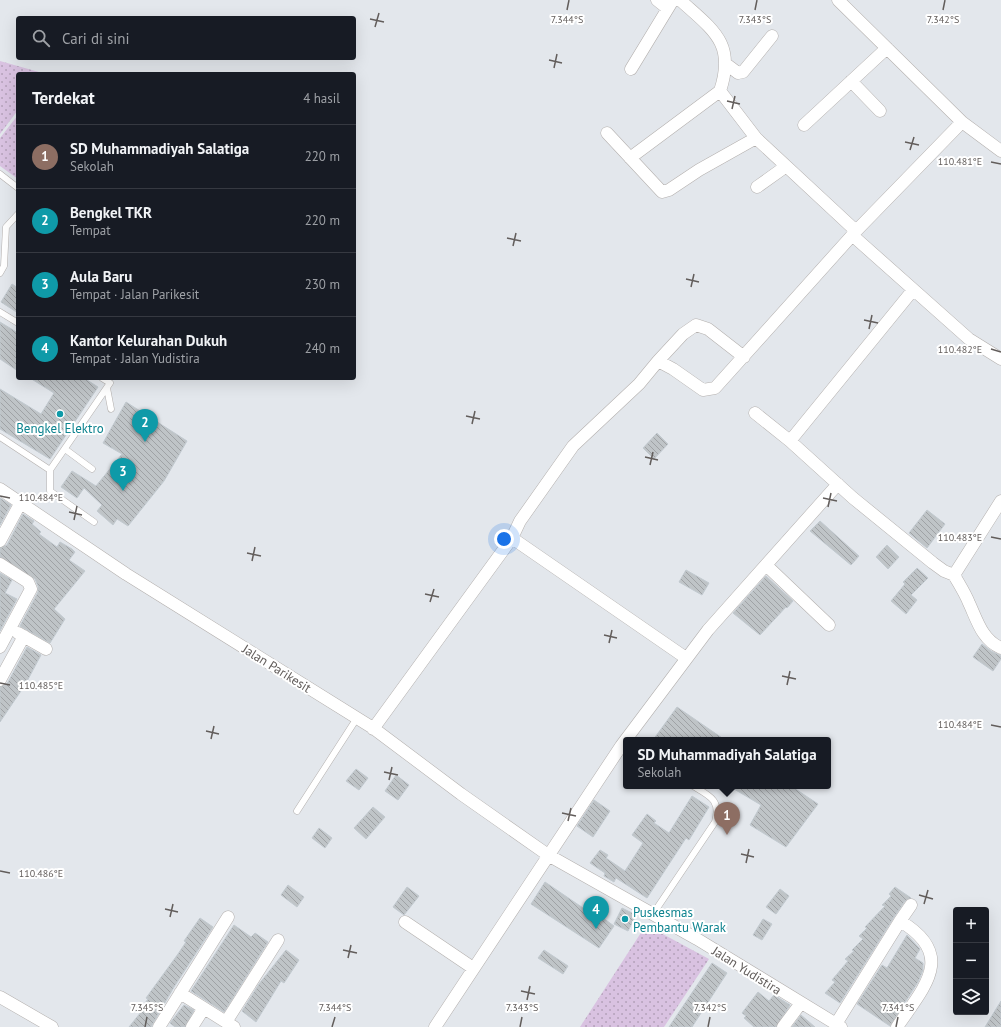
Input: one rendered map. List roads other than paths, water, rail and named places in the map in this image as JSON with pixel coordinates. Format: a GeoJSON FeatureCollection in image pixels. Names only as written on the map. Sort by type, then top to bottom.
{"type":"FeatureCollection","features":[{"type":"Feature","properties":{"kind":"street"},"geometry":{"type":"LineString","coordinates":[[631,69],[670,4],[657,0]]}},
{"type":"Feature","properties":{"kind":"street"},"geometry":{"type":"LineString","coordinates":[[630,158],[720,91],[726,64],[725,51],[713,30],[680,0]]}},
{"type":"Feature","properties":{"kind":"street"},"geometry":{"type":"LineString","coordinates":[[838,0],[962,122],[1001,151]]}},
{"type":"Feature","properties":{"kind":"street"},"geometry":{"type":"LineString","coordinates":[[726,64],[738,73],[743,72],[772,36]]}},
{"type":"Feature","properties":{"kind":"street"},"geometry":{"type":"LineString","coordinates":[[804,125],[887,48]]}},
{"type":"Feature","properties":{"kind":"street"},"geometry":{"type":"LineString","coordinates":[[851,81],[880,111]]}},
{"type":"Feature","properties":{"kind":"street"},"geometry":{"type":"LineString","coordinates":[[720,91],[756,138],[913,290],[970,339],[1001,359]]}},
{"type":"Feature","properties":{"kind":"street"},"geometry":{"type":"LineString","coordinates":[[658,361],[673,369],[702,390],[710,390],[720,383],[854,233],[962,122]]}},
{"type":"Feature","properties":{"kind":"street"},"geometry":{"type":"LineString","coordinates":[[607,133],[662,192],[666,192],[706,166],[756,138]]}},
{"type":"Feature","properties":{"kind":"street"},"geometry":{"type":"LineString","coordinates":[[757,187],[786,167]]}},
{"type":"Feature","properties":{"kind":"street"},"geometry":{"type":"LineString","coordinates":[[790,441],[913,290]]}},
{"type":"Feature","properties":{"kind":"street"},"geometry":{"type":"LineString","coordinates":[[374,729],[512,538],[516,526],[573,446],[639,384],[683,334],[696,325],[708,329],[744,357]]}},
{"type":"Feature","properties":{"kind":"street"},"geometry":{"type":"LineString","coordinates":[[755,413],[790,441],[852,498],[893,529],[933,563],[944,571],[954,574],[981,629],[987,638],[1001,648]]}},
{"type":"Feature","properties":{"kind":"street"},"geometry":{"type":"LineString","coordinates":[[630,737],[686,658],[708,630],[838,484]]}},
{"type":"Feature","properties":{"kind":"street","name":"Jalan Parikesit"},"geometry":{"type":"LineString","coordinates":[[0,489],[126,574],[374,729],[461,794],[548,855]]}},
{"type":"Feature","properties":{"kind":"street"},"geometry":{"type":"LineString","coordinates":[[954,574],[1001,501]]}},
{"type":"Feature","properties":{"kind":"street"},"geometry":{"type":"LineString","coordinates":[[0,540],[21,502]]}},
{"type":"Feature","properties":{"kind":"street"},"geometry":{"type":"LineString","coordinates":[[512,538],[686,658]]}},
{"type":"Feature","properties":{"kind":"street"},"geometry":{"type":"LineString","coordinates":[[0,564],[30,584],[31,589],[0,647]]}},
{"type":"Feature","properties":{"kind":"street"},"geometry":{"type":"LineString","coordinates":[[766,565],[829,625]]}},
{"type":"Feature","properties":{"kind":"street"},"geometry":{"type":"LineString","coordinates":[[10,628],[46,649]]}},
{"type":"Feature","properties":{"kind":"street"},"geometry":{"type":"LineString","coordinates":[[0,680],[24,636]]}},
{"type":"Feature","properties":{"kind":"street"},"geometry":{"type":"LineString","coordinates":[[434,1027],[548,855],[623,747]]}},
{"type":"Feature","properties":{"kind":"street","name":"Jalan Yudistira"},"geometry":{"type":"LineString","coordinates":[[548,855],[652,914],[838,1026]]}},
{"type":"Feature","properties":{"kind":"street"},"geometry":{"type":"LineString","coordinates":[[838,1026],[911,905]]}},
{"type":"Feature","properties":{"kind":"street"},"geometry":{"type":"LineString","coordinates":[[159,1027],[228,917]]}},
{"type":"Feature","properties":{"kind":"street"},"geometry":{"type":"LineString","coordinates":[[897,1027],[926,984],[932,966],[928,947],[921,935],[900,921]]}},
{"type":"Feature","properties":{"kind":"street"},"geometry":{"type":"LineString","coordinates":[[404,922],[473,968]]}},
{"type":"Feature","properties":{"kind":"street"},"geometry":{"type":"LineString","coordinates":[[180,993],[230,1025],[278,940]]}},
{"type":"Feature","properties":{"kind":"street"},"geometry":{"type":"LineString","coordinates":[[1,999],[52,1027]]}},
{"type":"Feature","properties":{"kind":"street"},"geometry":{"type":"LineString","coordinates":[[783,1027],[801,1003]]}},
{"type":"Feature","properties":{"kind":"street"},"geometry":{"type":"LineString","coordinates":[[192,1027],[204,1008]]}},
{"type":"Feature","properties":{"kind":"lane"},"geometry":{"type":"LineString","coordinates":[[0,174],[16,186]]}},
{"type":"Feature","properties":{"kind":"lane"},"geometry":{"type":"LineString","coordinates":[[0,273],[4,266],[6,227],[16,216]]}},
{"type":"Feature","properties":{"kind":"lane"},"geometry":{"type":"LineString","coordinates":[[0,312],[16,323]]}},
{"type":"Feature","properties":{"kind":"lane"},"geometry":{"type":"LineString","coordinates":[[94,522],[50,491],[50,470],[107,388],[110,383],[105,380]]}},
{"type":"Feature","properties":{"kind":"lane"},"geometry":{"type":"LineString","coordinates":[[107,388],[111,409]]}},
{"type":"Feature","properties":{"kind":"lane"},"geometry":{"type":"LineString","coordinates":[[0,437],[50,470]]}},
{"type":"Feature","properties":{"kind":"lane"},"geometry":{"type":"LineString","coordinates":[[65,449],[92,469]]}},
{"type":"Feature","properties":{"kind":"lane"},"geometry":{"type":"LineString","coordinates":[[297,811],[357,718]]}},
{"type":"Feature","properties":{"kind":"lane"},"geometry":{"type":"LineString","coordinates":[[652,914],[715,822],[717,805],[712,798],[698,789]]}},
{"type":"Feature","properties":{"kind":"place","name":"Bengkel Elektro"},"geometry":{"type":"Point","coordinates":[60,414]}},
{"type":"Feature","properties":{"kind":"place","name":"Bengkel TKR"},"geometry":{"type":"Point","coordinates":[145,442]}},
{"type":"Feature","properties":{"kind":"place","name":"Aula Baru"},"geometry":{"type":"Point","coordinates":[123,491]}},
{"type":"Feature","properties":{"kind":"place","name":"SD Muhammadiyah Salatiga"},"geometry":{"type":"Point","coordinates":[727,835]}},
{"type":"Feature","properties":{"kind":"place","name":"Puskesmas Pembantu Warak"},"geometry":{"type":"Point","coordinates":[625,919]}},
{"type":"Feature","properties":{"kind":"place","name":"Kantor Kelurahan Dukuh"},"geometry":{"type":"Point","coordinates":[596,929]}}]}
